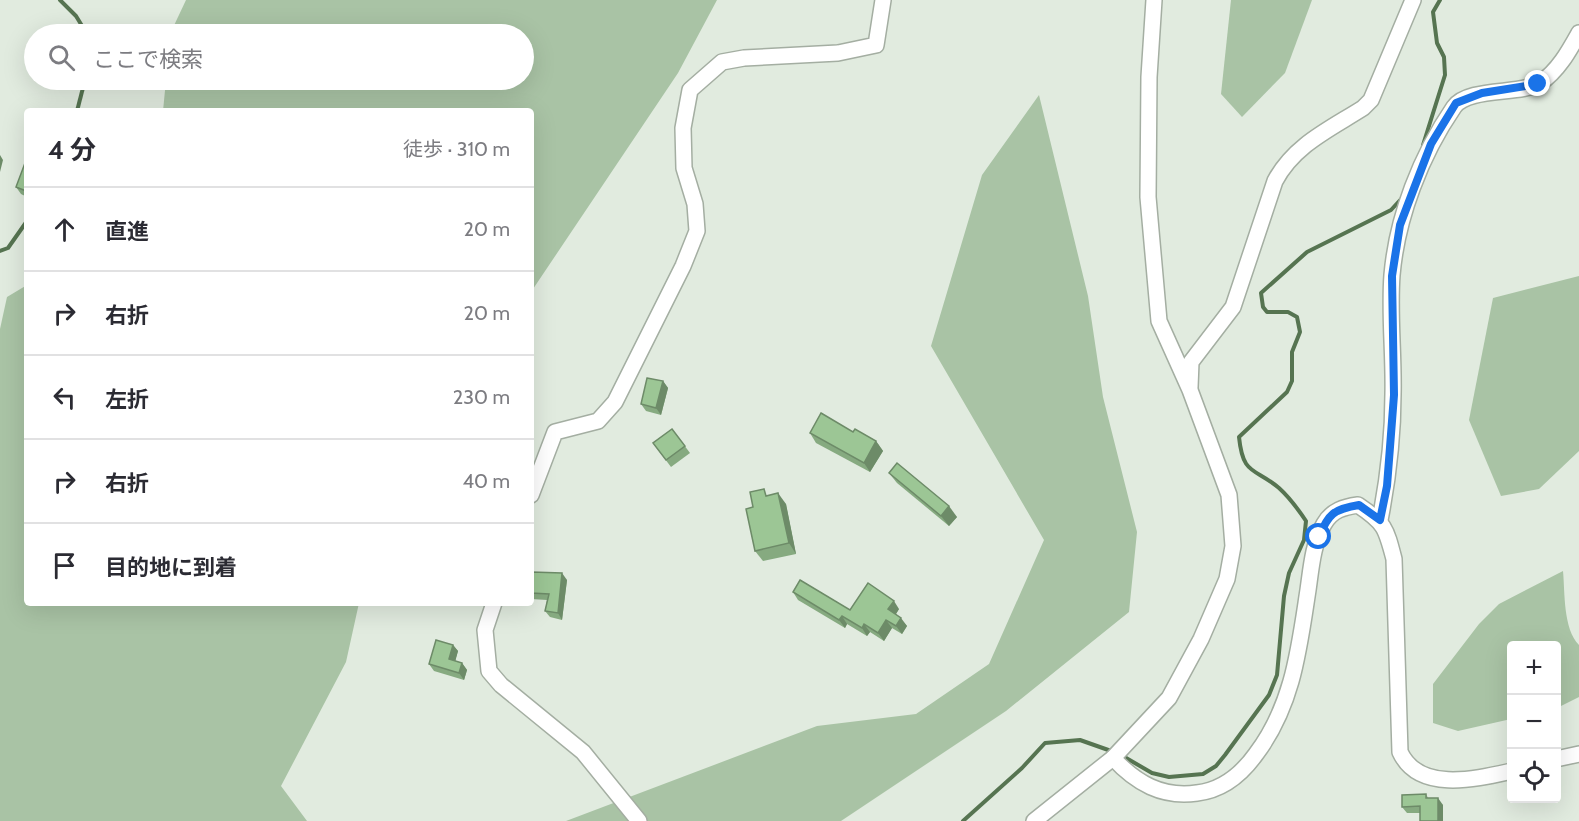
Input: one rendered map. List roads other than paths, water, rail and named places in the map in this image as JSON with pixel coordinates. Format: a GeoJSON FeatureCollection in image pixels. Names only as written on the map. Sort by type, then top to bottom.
{"type":"FeatureCollection","features":[{"type":"Feature","properties":{"kind":"street"},"geometry":{"type":"LineString","coordinates":[[534,487],[555,432],[598,421],[615,402],[683,266],[697,231],[695,204],[684,168],[682,128],[690,90],[722,62],[744,58],[838,53],[876,45],[883,0]]}},
{"type":"Feature","properties":{"kind":"street"},"geometry":{"type":"LineString","coordinates":[[1034,821],[1113,758],[1169,698],[1201,639],[1227,579],[1233,546],[1229,495],[1190,390],[1159,321],[1148,197],[1149,77],[1154,0]]}},
{"type":"Feature","properties":{"kind":"street"},"geometry":{"type":"LineString","coordinates":[[1190,390],[1191,362],[1233,307],[1275,181],[1285,164],[1298,149],[1364,108],[1371,100],[1413,0]]}},
{"type":"Feature","properties":{"kind":"street"},"geometry":{"type":"LineString","coordinates":[[1380,520],[1387,486],[1394,395],[1392,276],[1400,225],[1431,144],[1456,103],[1482,93],[1538,84],[1552,74],[1579,33]]}},
{"type":"Feature","properties":{"kind":"street"},"geometry":{"type":"LineString","coordinates":[[1113,758],[1131,778],[1159,790],[1181,795],[1210,792],[1228,783],[1248,765],[1264,744],[1290,691],[1313,561],[1325,522],[1339,508],[1359,505],[1380,520],[1388,536],[1394,559],[1400,752],[1406,764],[1426,776],[1454,781],[1507,772]]}},
{"type":"Feature","properties":{"kind":"street"},"geometry":{"type":"LineString","coordinates":[[493,606],[484,630],[489,671],[501,685],[583,752],[639,821]]}},
{"type":"Feature","properties":{"kind":"street"},"geometry":{"type":"LineString","coordinates":[[1561,758],[1579,754]]}},
{"type":"Feature","properties":{"kind":"waterway"},"geometry":{"type":"LineString","coordinates":[[60,0],[81,24]]}},
{"type":"Feature","properties":{"kind":"waterway"},"geometry":{"type":"LineString","coordinates":[[1423,145],[1445,75],[1444,57],[1437,43],[1433,12],[1440,0]]}},
{"type":"Feature","properties":{"kind":"waterway"},"geometry":{"type":"LineString","coordinates":[[78,108],[82,90]]}},
{"type":"Feature","properties":{"kind":"waterway"},"geometry":{"type":"LineString","coordinates":[[1121,755],[1152,773],[1169,777],[1203,774],[1216,766],[1269,695],[1277,675],[1284,596],[1289,573],[1304,540],[1306,521],[1279,488],[1247,465],[1241,450],[1239,437],[1287,392],[1292,381],[1292,352],[1300,332],[1297,317],[1288,312],[1267,312],[1263,307],[1261,293],[1307,252],[1391,210],[1403,197]]}},
{"type":"Feature","properties":{"kind":"waterway"},"geometry":{"type":"LineString","coordinates":[[0,251],[8,248],[24,225]]}},
{"type":"Feature","properties":{"kind":"waterway"},"geometry":{"type":"LineString","coordinates":[[963,821],[1022,768],[1045,743],[1080,740],[1114,752]]}}]}
